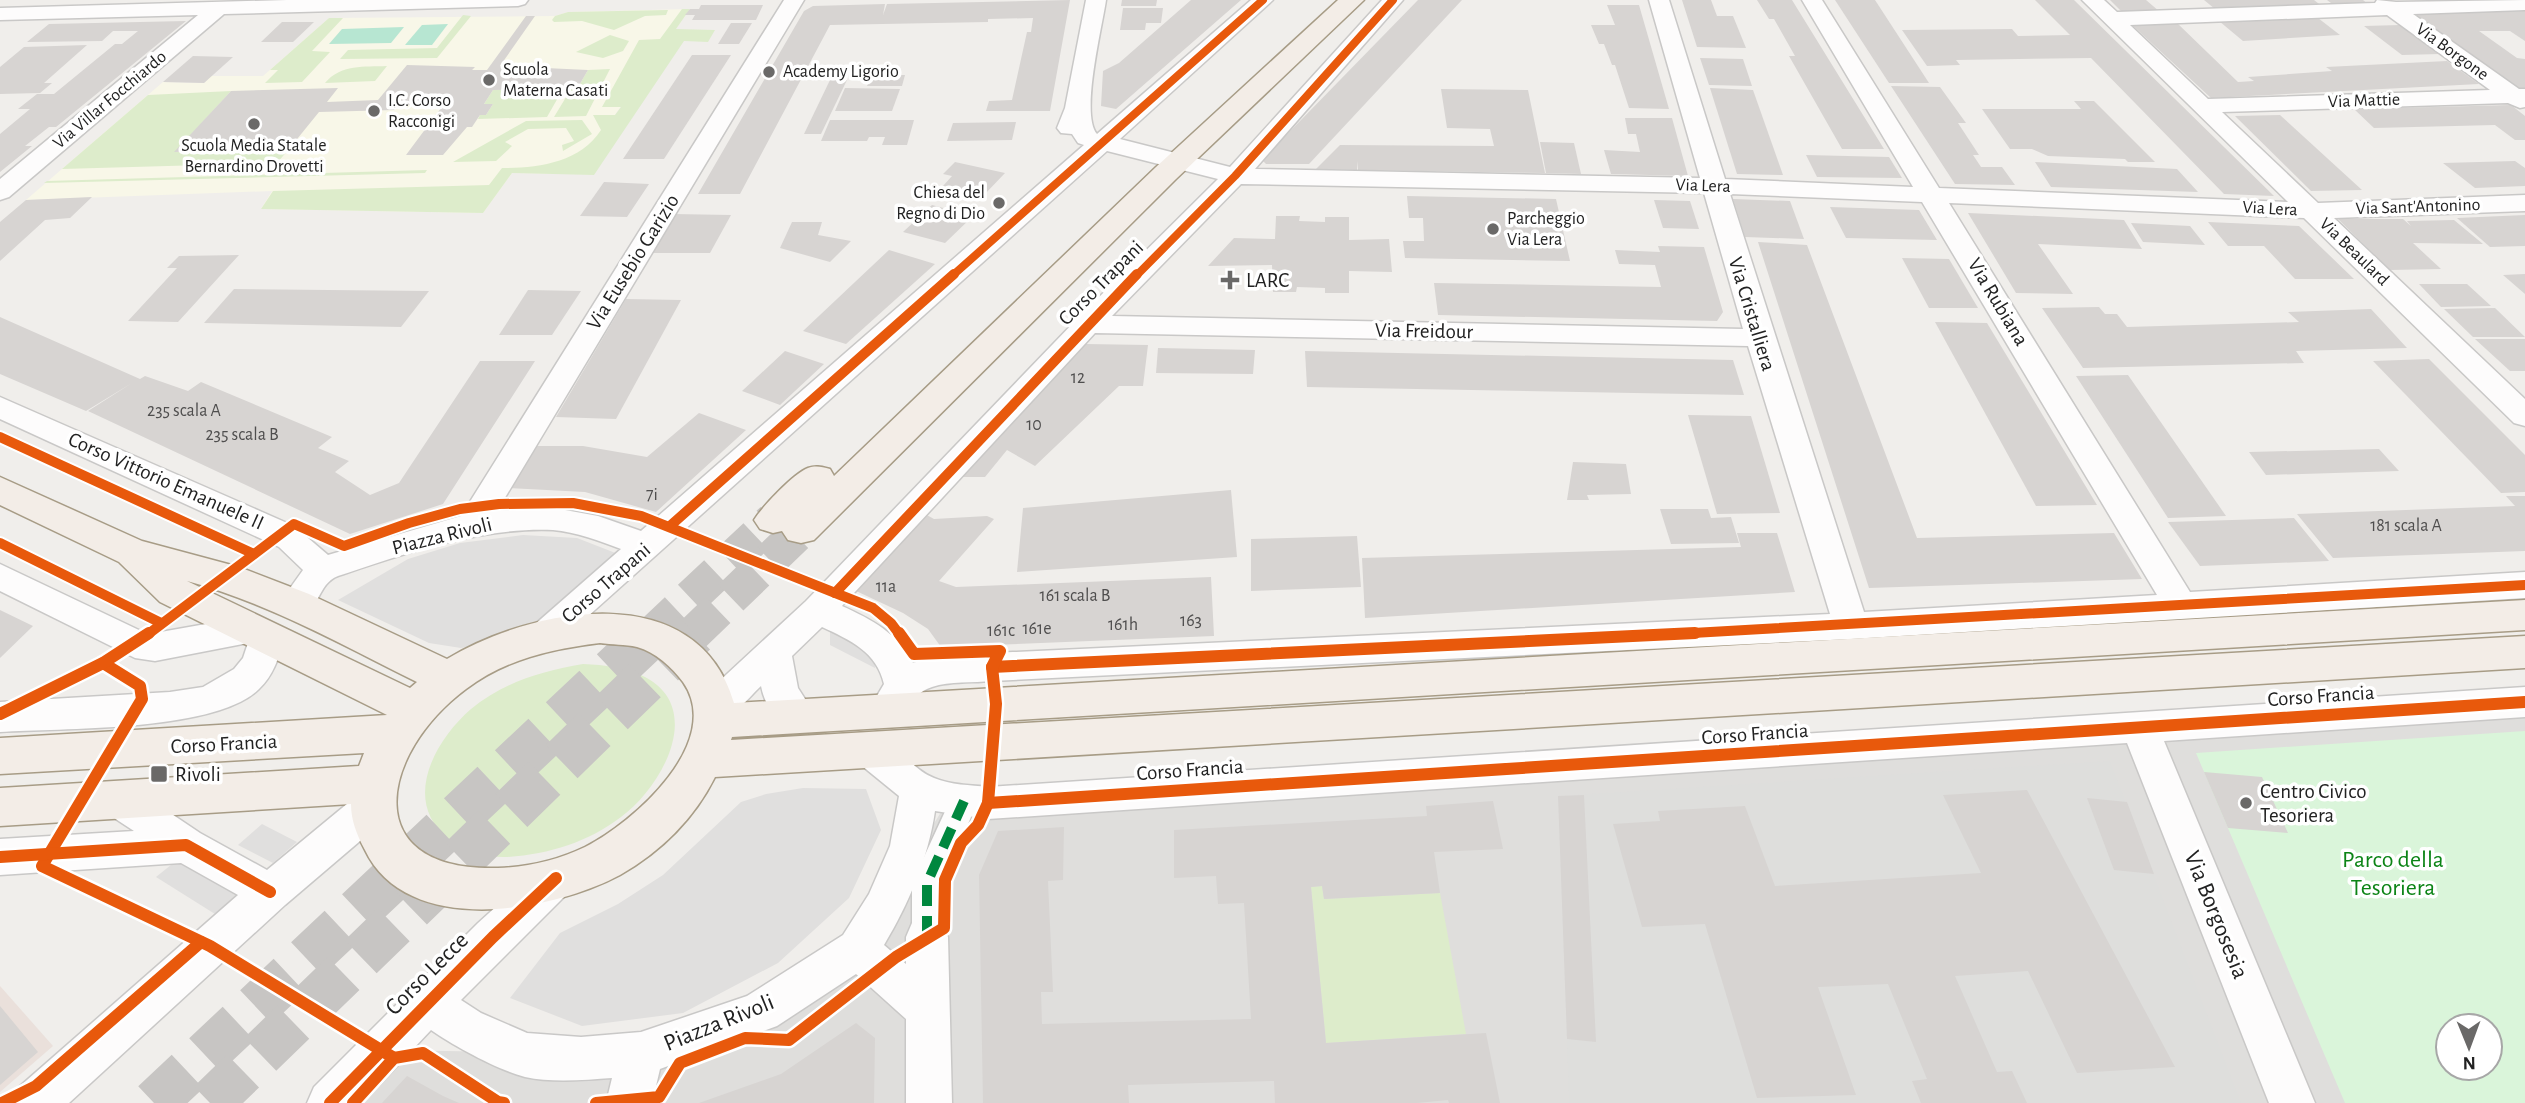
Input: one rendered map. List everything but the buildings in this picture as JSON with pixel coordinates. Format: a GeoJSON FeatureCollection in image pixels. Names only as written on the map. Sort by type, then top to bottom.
{"type":"FeatureCollection","features":[{"type":"Feature","properties":{"kind":"main road","name":"Corso Trapani"},"geometry":{"type":"LineString","coordinates":[[787,525],[1167,158],[1352,0]]}},
{"type":"Feature","properties":{"kind":"main road","name":"Corso Trapani"},"geometry":{"type":"LineString","coordinates":[[1167,158],[1254,57]]}},
{"type":"Feature","properties":{"kind":"main road"},"geometry":{"type":"LineString","coordinates":[[0,490],[131,552],[225,577],[295,605],[447,678]]}},
{"type":"Feature","properties":{"kind":"main road"},"geometry":{"type":"LineString","coordinates":[[131,552],[174,592],[259,633],[405,722]]}},
{"type":"Feature","properties":{"kind":"main road"},"geometry":{"type":"LineString","coordinates":[[710,730],[894,698],[2525,615]]}},
{"type":"Feature","properties":{"kind":"main road"},"geometry":{"type":"LineString","coordinates":[[600,628],[642,633],[677,648],[701,672],[710,689],[710,730],[680,799],[642,835],[594,864],[556,878],[500,890],[444,885],[409,870],[385,846],[377,827],[374,795],[383,759],[405,722],[447,678],[499,651],[545,635],[600,628]]}},
{"type":"Feature","properties":{"kind":"main road","name":"Corso Francia"},"geometry":{"type":"LineString","coordinates":[[710,730],[869,750],[2525,652]]}},
{"type":"Feature","properties":{"kind":"main road","name":"Corso Francia"},"geometry":{"type":"LineString","coordinates":[[0,756],[405,722]]}},
{"type":"Feature","properties":{"kind":"main road"},"geometry":{"type":"LineString","coordinates":[[20,806],[119,800],[374,795]]}},
{"type":"Feature","properties":{"kind":"street"},"geometry":{"type":"LineString","coordinates":[[0,14],[341,2],[518,0]]}},
{"type":"Feature","properties":{"kind":"street","name":"Via Eusebio Garizio"},"geometry":{"type":"LineString","coordinates":[[473,524],[794,0]]}},
{"type":"Feature","properties":{"kind":"street"},"geometry":{"type":"LineString","coordinates":[[1060,178],[1060,149],[1077,108],[1096,0]]}},
{"type":"Feature","properties":{"kind":"street","name":"Corso Trapani"},"geometry":{"type":"LineString","coordinates":[[545,635],[1262,0]]}},
{"type":"Feature","properties":{"kind":"street","name":"Corso Trapani"},"geometry":{"type":"LineString","coordinates":[[710,730],[773,652],[818,610],[1087,324],[1235,176],[1393,0]]}},
{"type":"Feature","properties":{"kind":"street","name":"Via Cristalliera"},"geometry":{"type":"LineString","coordinates":[[1659,0],[1760,338],[1851,626]]}},
{"type":"Feature","properties":{"kind":"street","name":"Via Rubiana"},"geometry":{"type":"LineString","coordinates":[[1812,0],[2181,606]]}},
{"type":"Feature","properties":{"kind":"street","name":"Via Beaulard"},"geometry":{"type":"LineString","coordinates":[[2092,0],[2525,416]]}},
{"type":"Feature","properties":{"kind":"street"},"geometry":{"type":"LineString","coordinates":[[2112,19],[2385,4],[2525,4]]}},
{"type":"Feature","properties":{"kind":"street","name":"Via Borgone"},"geometry":{"type":"LineString","coordinates":[[2385,4],[2521,99]]}},
{"type":"Feature","properties":{"kind":"street","name":"Via Villar Focchiardo"},"geometry":{"type":"LineString","coordinates":[[0,191],[219,8]]}},
{"type":"Feature","properties":{"kind":"street","name":"Via Mattie"},"geometry":{"type":"LineString","coordinates":[[2203,106],[2521,99]]}},
{"type":"Feature","properties":{"kind":"street"},"geometry":{"type":"LineString","coordinates":[[1077,108],[1084,137],[1099,144]]}},
{"type":"Feature","properties":{"kind":"street","name":"Via Lera"},"geometry":{"type":"LineString","coordinates":[[1099,144],[1235,176],[1714,186],[2311,211]]}},
{"type":"Feature","properties":{"kind":"street","name":"Via Sant'Antonino"},"geometry":{"type":"LineString","coordinates":[[2311,211],[2525,203]]}},
{"type":"Feature","properties":{"kind":"street","name":"Via Freidour"},"geometry":{"type":"LineString","coordinates":[[1087,324],[1760,338]]}},
{"type":"Feature","properties":{"kind":"street","name":"Corso Vittorio Emanuele II"},"geometry":{"type":"LineString","coordinates":[[0,407],[282,534],[291,539],[322,569]]}},
{"type":"Feature","properties":{"kind":"street","name":"Piazza Rivoli"},"geometry":{"type":"LineString","coordinates":[[322,569],[473,524],[515,520],[554,519],[598,528],[648,546]]}},
{"type":"Feature","properties":{"kind":"street"},"geometry":{"type":"LineString","coordinates":[[295,605],[322,569]]}},
{"type":"Feature","properties":{"kind":"street"},"geometry":{"type":"LineString","coordinates":[[0,576],[135,644],[155,647],[259,633],[259,663],[247,679],[209,701],[170,707],[0,719]]}},
{"type":"Feature","properties":{"kind":"street"},"geometry":{"type":"LineString","coordinates":[[894,698],[926,673],[992,667],[1851,626],[2525,585]]}},
{"type":"Feature","properties":{"kind":"street"},"geometry":{"type":"LineString","coordinates":[[818,610],[883,643],[900,672],[894,698]]}},
{"type":"Feature","properties":{"kind":"street"},"geometry":{"type":"LineString","coordinates":[[773,652],[780,691],[797,716]]}},
{"type":"Feature","properties":{"kind":"street","name":"Corso Francia"},"geometry":{"type":"LineString","coordinates":[[919,790],[964,801],[988,803],[2525,702]]}},
{"type":"Feature","properties":{"kind":"street"},"geometry":{"type":"LineString","coordinates":[[0,719],[52,753]]}},
{"type":"Feature","properties":{"kind":"street","name":"Via Borgosesia"},"geometry":{"type":"LineString","coordinates":[[2140,728],[2292,1103]]}},
{"type":"Feature","properties":{"kind":"street"},"geometry":{"type":"LineString","coordinates":[[869,750],[919,790]]}},
{"type":"Feature","properties":{"kind":"street","name":"Piazza Rivoli"},"geometry":{"type":"LineString","coordinates":[[429,1003],[465,1028],[525,1055],[581,1059],[641,1054],[762,1011],[858,949],[885,905],[910,846],[919,790]]}},
{"type":"Feature","properties":{"kind":"street"},"geometry":{"type":"LineString","coordinates":[[35,1103],[374,795]]}},
{"type":"Feature","properties":{"kind":"street"},"geometry":{"type":"LineString","coordinates":[[119,800],[186,845],[270,892]]}},
{"type":"Feature","properties":{"kind":"street"},"geometry":{"type":"LineString","coordinates":[[929,1103],[928,883],[964,801]]}},
{"type":"Feature","properties":{"kind":"street"},"geometry":{"type":"LineString","coordinates":[[0,822],[20,806]]}},
{"type":"Feature","properties":{"kind":"street"},"geometry":{"type":"LineString","coordinates":[[0,857],[186,845]]}},
{"type":"Feature","properties":{"kind":"street","name":"Corso Lecce"},"geometry":{"type":"LineString","coordinates":[[330,1103],[493,937],[556,878]]}},
{"type":"Feature","properties":{"kind":"street"},"geometry":{"type":"LineString","coordinates":[[858,949],[930,1012]]}},
{"type":"Feature","properties":{"kind":"street"},"geometry":{"type":"LineString","coordinates":[[629,1103],[641,1054]]}},
{"type":"Feature","properties":{"kind":"shaded area","name":"I.C. Corso Racconigi"},"geometry":{"type":"Polygon","coordinates":[[[690,9],[573,174],[512,173],[483,213],[261,209],[272,191],[26,200],[163,82],[204,83],[211,76],[263,76],[329,18],[555,16],[568,12],[690,9]]]}},
{"type":"Feature","properties":{"kind":"shaded area"},"geometry":{"type":"Polygon","coordinates":[[[523,535],[577,538],[618,554],[550,618],[493,642],[461,648],[429,643],[338,600],[408,559],[460,543],[523,535]]]}},
{"type":"Feature","properties":{"kind":"shaded area"},"geometry":{"type":"Polygon","coordinates":[[[830,623],[874,648],[875,668],[830,645],[830,623]]]}},
{"type":"Feature","properties":{"kind":"shaded area"},"geometry":{"type":"Polygon","coordinates":[[[2525,702],[2525,1103],[331,1103],[381,1050],[641,1054],[857,949],[949,799],[2525,702]]]}},
{"type":"Feature","properties":{"kind":"shaded area"},"geometry":{"type":"Polygon","coordinates":[[[2110,761],[2241,1103],[1569,1103],[1558,796],[2110,761]]]}},
{"type":"Feature","properties":{"kind":"shaded area"},"geometry":{"type":"Polygon","coordinates":[[[803,788],[866,789],[881,830],[849,898],[778,963],[683,1013],[582,1026],[510,998],[560,933],[618,904],[663,875],[741,802],[766,794],[803,788]]]}},
{"type":"Feature","properties":{"kind":"shaded area"},"geometry":{"type":"Polygon","coordinates":[[[262,824],[297,842],[273,863],[238,845],[262,824]]]}},
{"type":"Feature","properties":{"kind":"shaded area"},"geometry":{"type":"Polygon","coordinates":[[[181,857],[239,892],[215,914],[156,877],[181,857]]]}},
{"type":"Feature","properties":{"kind":"shaded area"},"geometry":{"type":"Polygon","coordinates":[[[0,986],[53,1046],[0,1092],[0,986]]]}},
{"type":"Feature","properties":{"kind":"green space"},"geometry":{"type":"Polygon","coordinates":[[[682,9],[690,9],[676,29],[715,30],[708,42],[684,41],[594,175],[512,173],[483,213],[261,209],[273,191],[489,185],[502,168],[543,165],[570,157],[582,150],[601,130],[593,115],[615,115],[621,107],[602,107],[639,40],[660,39],[682,9]]]}},
{"type":"Feature","properties":{"kind":"green space"},"geometry":{"type":"Polygon","coordinates":[[[668,10],[666,15],[645,16],[614,30],[582,21],[552,20],[555,16],[568,12],[668,10]]]}},
{"type":"Feature","properties":{"kind":"green space"},"geometry":{"type":"Polygon","coordinates":[[[463,15],[471,16],[437,58],[340,59],[348,50],[437,48],[463,15]]]}},
{"type":"Feature","properties":{"kind":"green space"},"geometry":{"type":"Polygon","coordinates":[[[329,18],[343,18],[312,51],[330,52],[302,82],[265,83],[278,70],[270,70],[329,18]]]}},
{"type":"Feature","properties":{"kind":"green space"},"geometry":{"type":"Polygon","coordinates":[[[448,24],[432,45],[405,45],[422,25],[448,24]]]}},
{"type":"Feature","properties":{"kind":"green space"},"geometry":{"type":"Polygon","coordinates":[[[404,27],[391,43],[329,44],[342,29],[404,27]]]}},
{"type":"Feature","properties":{"kind":"green space"},"geometry":{"type":"Polygon","coordinates":[[[610,35],[629,41],[623,51],[603,58],[576,52],[610,35]]]}},
{"type":"Feature","properties":{"kind":"green space"},"geometry":{"type":"Polygon","coordinates":[[[387,66],[375,81],[325,83],[338,72],[361,67],[387,66]]]}},
{"type":"Feature","properties":{"kind":"green space"},"geometry":{"type":"Polygon","coordinates":[[[610,69],[586,116],[554,117],[571,89],[577,89],[588,70],[610,69]]]}},
{"type":"Feature","properties":{"kind":"green space"},"geometry":{"type":"Polygon","coordinates":[[[563,89],[547,117],[478,119],[480,115],[486,115],[493,104],[484,104],[493,90],[563,89]]]}},
{"type":"Feature","properties":{"kind":"green space"},"geometry":{"type":"Polygon","coordinates":[[[231,91],[175,152],[289,149],[277,163],[62,169],[148,95],[231,91]]]}},
{"type":"Feature","properties":{"kind":"green space"},"geometry":{"type":"Polygon","coordinates":[[[582,120],[592,134],[563,151],[562,145],[574,141],[566,128],[528,129],[505,142],[512,146],[496,161],[453,162],[526,121],[582,120]]]}},
{"type":"Feature","properties":{"kind":"green space"},"geometry":{"type":"Polygon","coordinates":[[[427,170],[425,173],[44,183],[47,181],[427,170]]]}},
{"type":"Feature","properties":{"kind":"green space"},"geometry":{"type":"Polygon","coordinates":[[[583,664],[615,667],[645,677],[663,691],[673,708],[675,728],[671,748],[650,787],[636,804],[608,826],[582,840],[554,850],[508,857],[477,853],[455,844],[435,824],[427,808],[425,790],[428,772],[445,738],[471,709],[510,685],[538,674],[583,664]]]}},
{"type":"Feature","properties":{"kind":"green space","name":"Parco della Tesoriera"},"geometry":{"type":"Polygon","coordinates":[[[2525,731],[2525,1103],[2345,1103],[2196,753],[2525,731]]]}},
{"type":"Feature","properties":{"kind":"green space"},"geometry":{"type":"Polygon","coordinates":[[[1322,886],[1324,899],[1440,893],[1466,1034],[1326,1043],[1311,887],[1322,886]]]}},
{"type":"Feature","properties":{"kind":"tunnel"},"geometry":{"type":"LineString","coordinates":[[651,635],[773,520]]}},
{"type":"Feature","properties":{"kind":"tunnel"},"geometry":{"type":"LineString","coordinates":[[692,635],[801,530]]}},
{"type":"Feature","properties":{"kind":"tunnel"},"geometry":{"type":"LineString","coordinates":[[154,1103],[653,633]]}},
{"type":"Feature","properties":{"kind":"tunnel"},"geometry":{"type":"LineString","coordinates":[[210,1103],[694,633]]}},
{"type":"Feature","properties":{"kind":"marked path"},"geometry":{"type":"LineString","coordinates":[[927,937],[927,883],[964,801]]}},
{"type":"Feature","properties":{"kind":"cycle path"},"geometry":{"type":"LineString","coordinates":[[670,526],[1263,0]]}},
{"type":"Feature","properties":{"kind":"cycle path"},"geometry":{"type":"LineString","coordinates":[[835,593],[1088,324],[1235,176],[1393,0]]}},
{"type":"Feature","properties":{"kind":"cycle path"},"geometry":{"type":"LineString","coordinates":[[0,437],[254,554]]}},
{"type":"Feature","properties":{"kind":"cycle path"},"geometry":{"type":"LineString","coordinates":[[0,714],[103,663],[135,644],[294,524],[344,546],[409,523],[460,509],[499,504],[573,503],[641,516],[873,608],[891,623],[914,654],[1000,651],[992,667],[996,704],[988,803],[978,825],[961,843],[945,880],[944,928],[896,957],[789,1040],[745,1038],[680,1063],[659,1097],[596,1103]]}},
{"type":"Feature","properties":{"kind":"cycle path"},"geometry":{"type":"LineString","coordinates":[[0,543],[161,623]]}},
{"type":"Feature","properties":{"kind":"cycle path"},"geometry":{"type":"LineString","coordinates":[[992,667],[1851,626],[2525,585]]}},
{"type":"Feature","properties":{"kind":"cycle path"},"geometry":{"type":"LineString","coordinates":[[103,663],[140,686],[142,699],[42,866],[210,946],[394,1058]]}},
{"type":"Feature","properties":{"kind":"cycle path"},"geometry":{"type":"LineString","coordinates":[[988,803],[2525,702]]}},
{"type":"Feature","properties":{"kind":"cycle path"},"geometry":{"type":"LineString","coordinates":[[0,857],[186,845],[270,892]]}},
{"type":"Feature","properties":{"kind":"cycle path"},"geometry":{"type":"LineString","coordinates":[[330,1103],[493,937],[556,878]]}},
{"type":"Feature","properties":{"kind":"cycle path"},"geometry":{"type":"LineString","coordinates":[[2,1103],[36,1086],[201,942]]}},
{"type":"Feature","properties":{"kind":"cycle path"},"geometry":{"type":"LineString","coordinates":[[353,1103],[394,1058],[423,1053],[498,1102],[504,1103]]}},
{"type":"Feature","properties":{"kind":"place","name":"Academy Ligorio"},"geometry":{"type":"Point","coordinates":[769,72]}},
{"type":"Feature","properties":{"kind":"place","name":"Scuola Materna Casati"},"geometry":{"type":"Point","coordinates":[489,80]}},
{"type":"Feature","properties":{"kind":"place","name":"I.C. Corso Racconigi"},"geometry":{"type":"Point","coordinates":[374,111]}},
{"type":"Feature","properties":{"kind":"place","name":"Scuola Media Statale Bernardino Drovetti"},"geometry":{"type":"Point","coordinates":[254,124]}},
{"type":"Feature","properties":{"kind":"place","name":"Chiesa del Regno di Dio"},"geometry":{"type":"Point","coordinates":[999,203]}},
{"type":"Feature","properties":{"kind":"place","name":"Parcheggio Via Lera"},"geometry":{"type":"Point","coordinates":[1493,229]}},
{"type":"Feature","properties":{"kind":"place","name":"LARC"},"geometry":{"type":"Point","coordinates":[1230,280]}},
{"type":"Feature","properties":{"kind":"place","name":"Rivoli"},"geometry":{"type":"Point","coordinates":[159,774]}},
{"type":"Feature","properties":{"kind":"place","name":"Centro Civico Tesoriera"},"geometry":{"type":"Point","coordinates":[2246,803]}}]}
